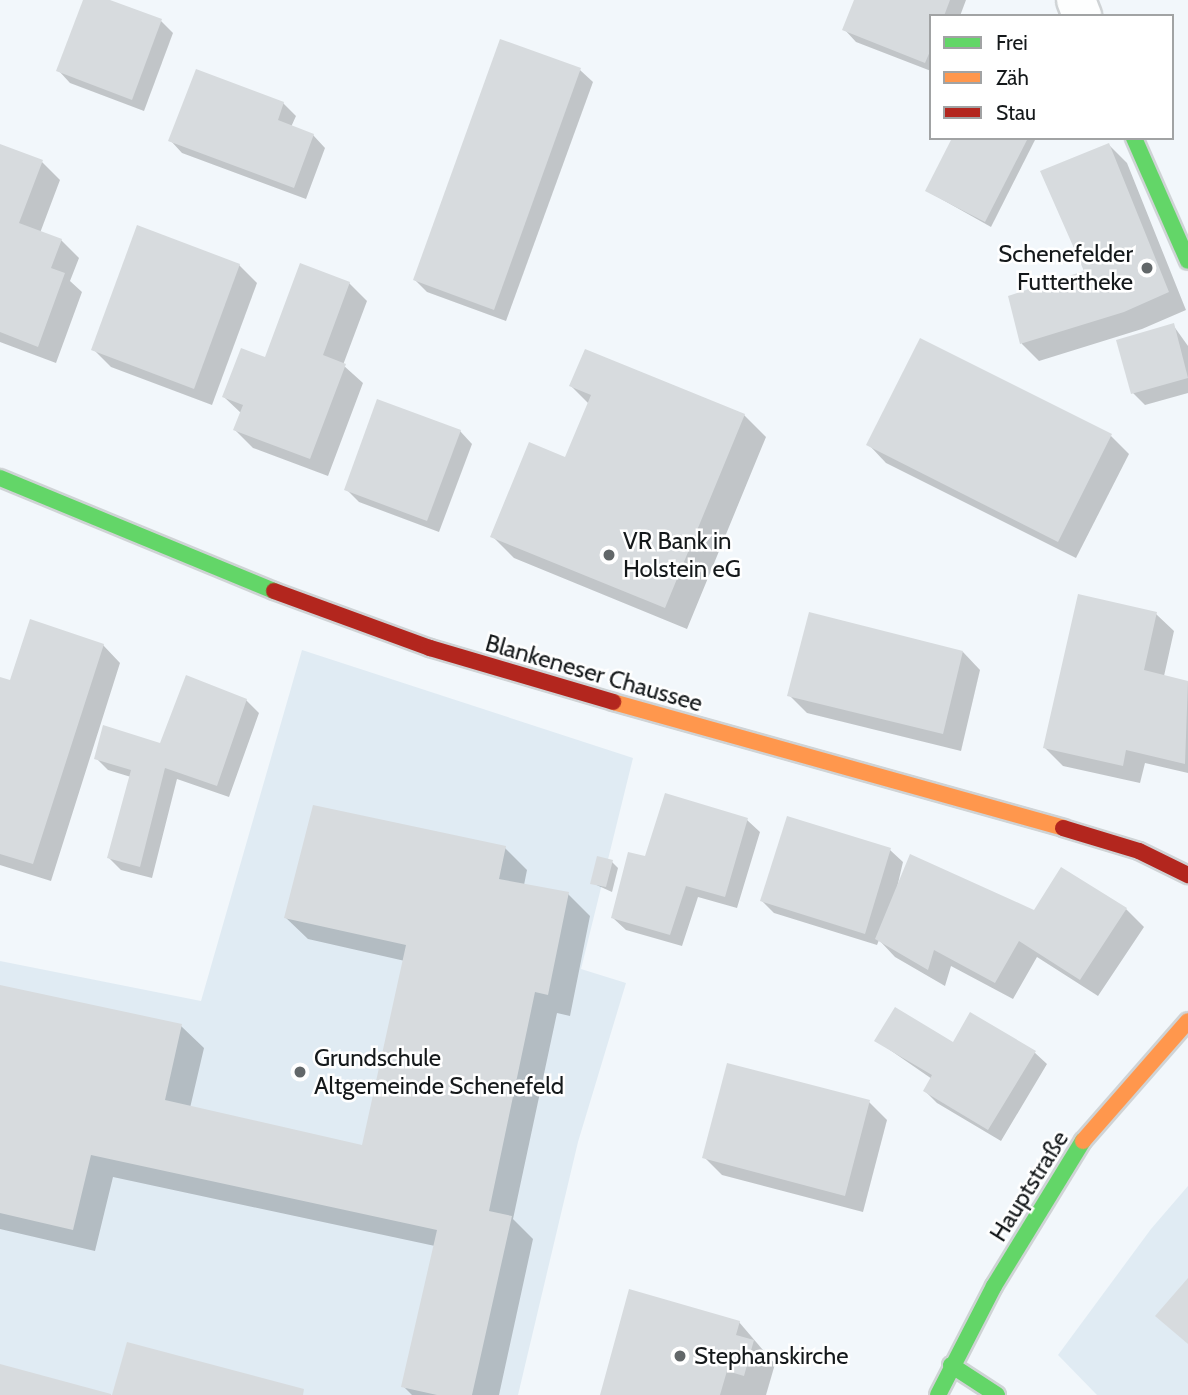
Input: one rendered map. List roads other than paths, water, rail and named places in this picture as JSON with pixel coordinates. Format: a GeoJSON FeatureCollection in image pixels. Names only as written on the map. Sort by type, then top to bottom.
{"type":"FeatureCollection","features":[{"type":"Feature","properties":{"kind":"main road"},"geometry":{"type":"LineString","coordinates":[[1135,140],[1188,261]]}},
{"type":"Feature","properties":{"kind":"main road","name":"Blankeneser Chaussee"},"geometry":{"type":"LineString","coordinates":[[0,478],[283,596],[430,648],[701,729],[1082,833],[1139,851],[1188,875]]}},
{"type":"Feature","properties":{"kind":"main road","name":"Hauptstraße"},"geometry":{"type":"LineString","coordinates":[[938,1395],[951,1366],[1084,1139],[1188,1021]]}},
{"type":"Feature","properties":{"kind":"main road"},"geometry":{"type":"LineString","coordinates":[[951,1366],[997,1395]]}},
{"type":"Feature","properties":{"kind":"place","name":"Schenefelder Futtertheke"},"geometry":{"type":"Point","coordinates":[1147,268]}},
{"type":"Feature","properties":{"kind":"place","name":"VR Bank in Holstein eG"},"geometry":{"type":"Point","coordinates":[609,555]}},
{"type":"Feature","properties":{"kind":"place","name":"Grundschule Altgemeinde Schenefeld"},"geometry":{"type":"Point","coordinates":[300,1072]}},
{"type":"Feature","properties":{"kind":"place","name":"Stephanskirche"},"geometry":{"type":"Point","coordinates":[680,1356]}}]}
